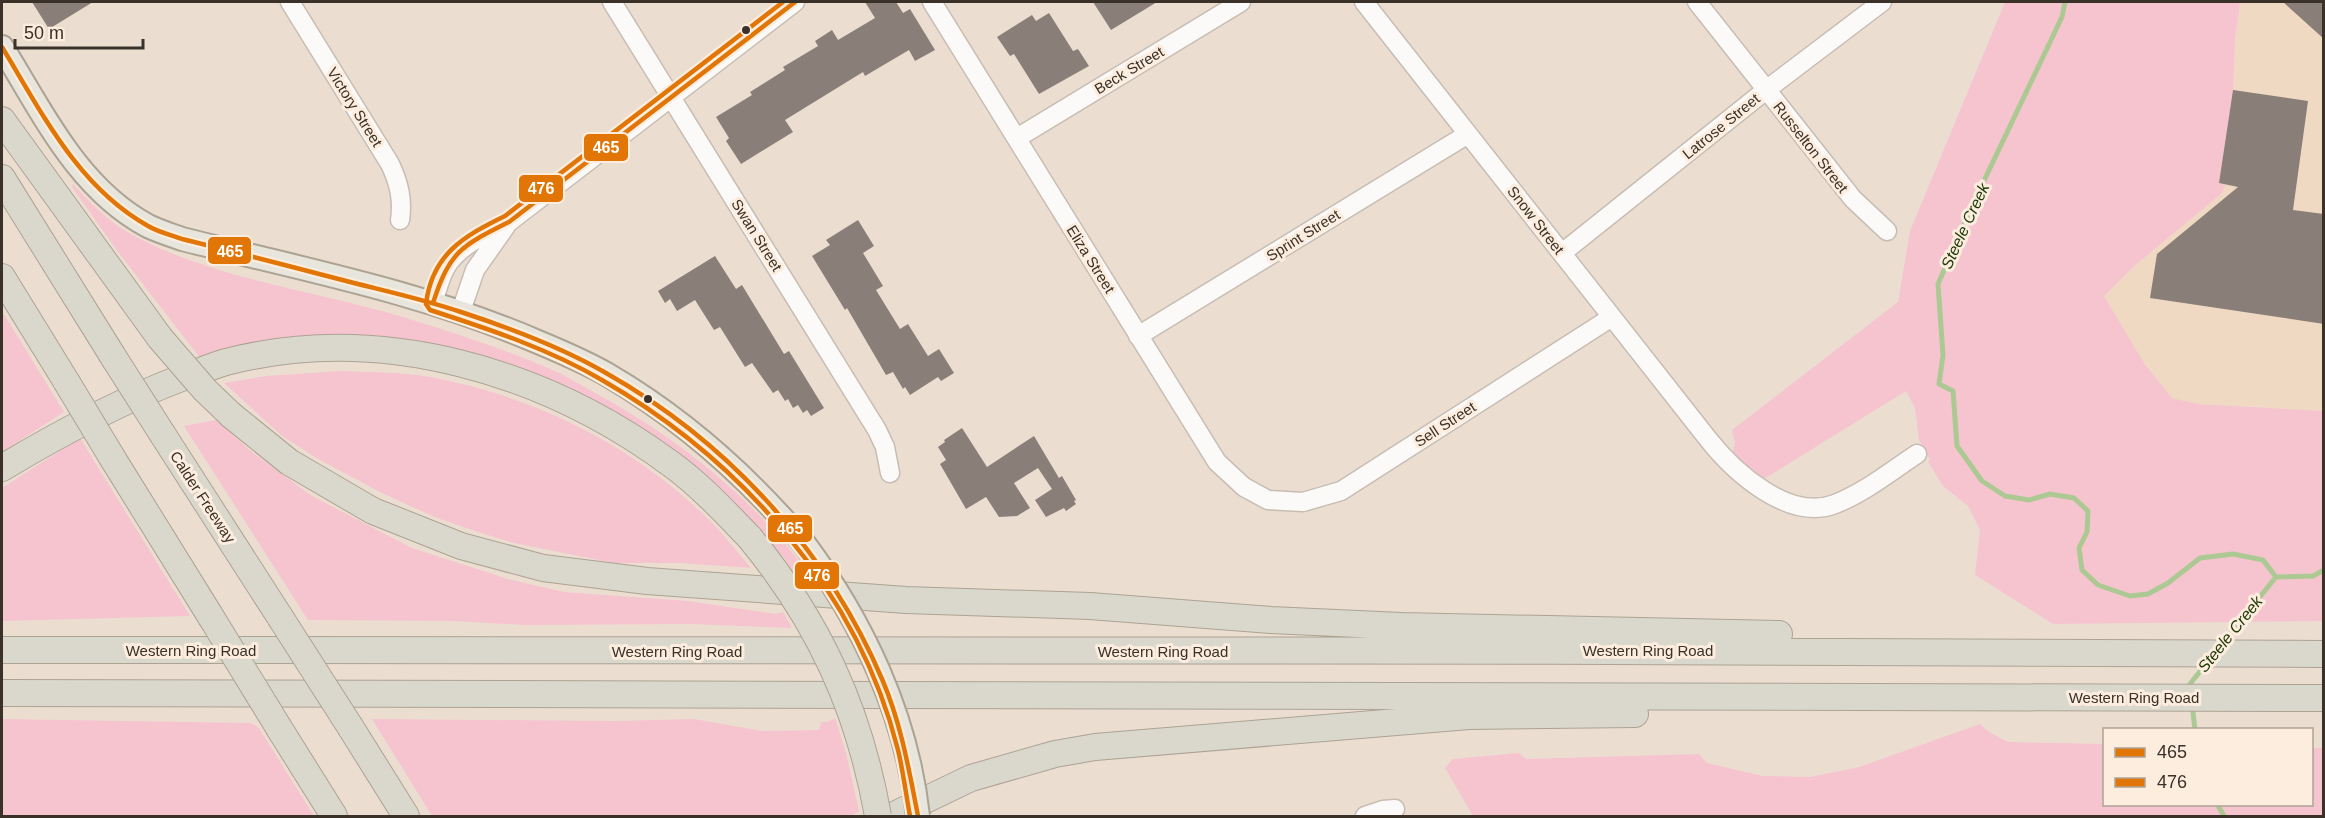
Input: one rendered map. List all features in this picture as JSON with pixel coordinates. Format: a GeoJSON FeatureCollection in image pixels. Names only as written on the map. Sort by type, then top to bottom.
{"type":"FeatureCollection","features":[{"type":"Feature","properties":{"kind":"highway"},"geometry":{"type":"LineString","coordinates":[[2,120],[160,338],[205,390],[231,415],[289,462],[373,511],[487,554],[543,568],[647,581],[906,600],[1090,606],[1271,620],[1401,626],[1762,633],[2040,652]]}},
{"type":"Feature","properties":{"kind":"highway","name":"Calder Freeway"},"geometry":{"type":"LineString","coordinates":[[2,178],[406,816]]}},
{"type":"Feature","properties":{"kind":"highway"},"geometry":{"type":"LineString","coordinates":[[2,277],[334,816]]}},
{"type":"Feature","properties":{"kind":"highway"},"geometry":{"type":"LineString","coordinates":[[2,468],[85,421],[167,384],[225,362],[296,350],[394,351],[484,369],[539,388],[623,431],[672,465],[750,538],[776,570],[802,609],[834,669],[862,743],[878,816]]}},
{"type":"Feature","properties":{"kind":"highway","name":"Western Ring Road"},"geometry":{"type":"LineString","coordinates":[[2,650],[1021,652],[1364,650],[2324,654]]}},
{"type":"Feature","properties":{"kind":"highway","name":"Western Ring Road"},"geometry":{"type":"LineString","coordinates":[[2,693],[2324,698]]}},
{"type":"Feature","properties":{"kind":"highway"},"geometry":{"type":"LineString","coordinates":[[892,816],[971,778],[1055,754],[1095,747],[1469,716],[1641,714],[2019,697]]}},
{"type":"Feature","properties":{"kind":"main road"},"geometry":{"type":"LineString","coordinates":[[2,47],[62,145],[87,177],[114,203],[148,226],[182,239],[461,311],[578,360],[637,393],[699,437],[762,495],[803,542],[846,604],[882,678],[901,734],[913,782],[918,816]]}},
{"type":"Feature","properties":{"kind":"street","name":"Victory Street"},"geometry":{"type":"LineString","coordinates":[[290,2],[390,164],[400,189],[402,205],[400,220]]}},
{"type":"Feature","properties":{"kind":"street","name":"Swan Street"},"geometry":{"type":"LineString","coordinates":[[612,2],[877,430],[885,447],[890,473]]}},
{"type":"Feature","properties":{"kind":"street"},"geometry":{"type":"LineString","coordinates":[[433,303],[441,278],[451,261],[484,235],[509,222],[795,2]]}},
{"type":"Feature","properties":{"kind":"street","name":"Eliza Street"},"geometry":{"type":"LineString","coordinates":[[932,2],[1217,462],[1244,488],[1268,500]]}},
{"type":"Feature","properties":{"kind":"street","name":"Beck Street"},"geometry":{"type":"LineString","coordinates":[[1017,138],[1241,2]]}},
{"type":"Feature","properties":{"kind":"street","name":"Snow Street"},"geometry":{"type":"LineString","coordinates":[[1364,2],[1726,462],[1741,475],[1790,503],[1822,508],[1864,489],[1917,454]]}},
{"type":"Feature","properties":{"kind":"street","name":"Russelton Street"},"geometry":{"type":"LineString","coordinates":[[1697,2],[1853,200],[1887,231]]}},
{"type":"Feature","properties":{"kind":"street","name":"Latrose Street"},"geometry":{"type":"LineString","coordinates":[[1562,254],[1766,90],[1882,2]]}},
{"type":"Feature","properties":{"kind":"street","name":"Sprint Street"},"geometry":{"type":"LineString","coordinates":[[1138,336],[1468,134]]}},
{"type":"Feature","properties":{"kind":"street"},"geometry":{"type":"LineString","coordinates":[[461,311],[475,270],[509,222]]}},
{"type":"Feature","properties":{"kind":"street","name":"Sell Street"},"geometry":{"type":"LineString","coordinates":[[1268,500],[1303,502],[1341,490],[1612,317]]}},
{"type":"Feature","properties":{"kind":"street"},"geometry":{"type":"LineString","coordinates":[[1365,816],[1395,809]]}},
{"type":"Feature","properties":{"kind":"shaded area"},"geometry":{"type":"Polygon","coordinates":[[[2005,2],[2240,2],[2235,39],[2233,90],[2219,183],[2225,185],[2222,193],[2133,267],[2104,296],[2144,363],[2172,398],[2197,404],[2323,411],[2323,621],[2053,624],[1975,575],[1980,530],[1968,506],[1943,486],[1928,462],[1930,460],[1919,440],[1915,408],[1906,391],[1759,482],[1732,457],[1735,442],[1732,430],[1898,302],[1910,231],[2005,2]]]}},
{"type":"Feature","properties":{"kind":"shaded area"},"geometry":{"type":"Polygon","coordinates":[[[2240,2],[2323,2],[2323,411],[2197,404],[2172,398],[2144,363],[2104,296],[2133,267],[2171,235],[2219,183],[2233,90],[2235,39],[2240,2]]]}},
{"type":"Feature","properties":{"kind":"shaded area"},"geometry":{"type":"Polygon","coordinates":[[[73,184],[112,222],[159,248],[262,282],[403,317],[500,349],[563,375],[636,417],[689,453],[738,494],[783,541],[803,566],[792,570],[785,559],[712,482],[661,440],[569,390],[508,364],[434,349],[201,359],[118,252],[72,187],[73,184]]]}},
{"type":"Feature","properties":{"kind":"shaded area"},"geometry":{"type":"Polygon","coordinates":[[[2,311],[64,412],[2,452],[2,311]]]}},
{"type":"Feature","properties":{"kind":"shaded area"},"geometry":{"type":"Polygon","coordinates":[[[340,371],[408,374],[456,382],[533,406],[570,423],[607,442],[673,488],[710,520],[751,568],[679,563],[614,563],[514,543],[437,518],[384,494],[318,459],[282,436],[224,383],[266,376],[340,371]]]}},
{"type":"Feature","properties":{"kind":"shaded area"},"geometry":{"type":"Polygon","coordinates":[[[216,420],[252,452],[312,496],[412,548],[508,579],[564,592],[688,601],[776,614],[783,612],[792,628],[691,624],[525,625],[452,621],[308,620],[184,426],[216,420]]]}},
{"type":"Feature","properties":{"kind":"shaded area"},"geometry":{"type":"Polygon","coordinates":[[[80,438],[190,616],[2,621],[2,488],[80,438]]]}},
{"type":"Feature","properties":{"kind":"shaded area"},"geometry":{"type":"Polygon","coordinates":[[[835,718],[845,749],[859,811],[852,816],[432,816],[372,719],[614,721],[694,719],[762,731],[819,730],[821,722],[835,718]]]}},
{"type":"Feature","properties":{"kind":"shaded area"},"geometry":{"type":"Polygon","coordinates":[[[2,719],[251,723],[259,728],[314,816],[2,816],[2,719]]]}},
{"type":"Feature","properties":{"kind":"shaded area"},"geometry":{"type":"Polygon","coordinates":[[[1980,724],[1989,732],[2008,742],[2103,744],[2103,806],[2313,806],[2313,748],[2323,748],[2323,816],[1473,816],[1445,768],[1453,759],[1519,753],[1526,759],[1699,754],[1707,763],[1763,776],[1810,777],[1859,767],[1980,724]]]}},
{"type":"Feature","properties":{"kind":"building"},"geometry":{"type":"Polygon","coordinates":[[[32,2],[93,2],[49,29],[32,2]]]}},
{"type":"Feature","properties":{"kind":"building"},"geometry":{"type":"Polygon","coordinates":[[[865,2],[896,2],[903,13],[910,9],[935,50],[915,61],[909,50],[865,76],[863,72],[785,120],[793,132],[741,164],[726,141],[729,138],[716,117],[752,95],[750,92],[785,70],[783,67],[818,46],[815,41],[832,30],[838,40],[875,18],[865,2]]]}},
{"type":"Feature","properties":{"kind":"building"},"geometry":{"type":"Polygon","coordinates":[[[1093,2],[1157,2],[1111,30],[1093,2]]]}},
{"type":"Feature","properties":{"kind":"building"},"geometry":{"type":"Polygon","coordinates":[[[2283,2],[2324,2],[2324,39],[2283,2]]]}},
{"type":"Feature","properties":{"kind":"building"},"geometry":{"type":"Polygon","coordinates":[[[1049,13],[1073,51],[1078,49],[1089,66],[1039,94],[1014,54],[1010,56],[997,37],[1032,15],[1036,21],[1049,13]]]}},
{"type":"Feature","properties":{"kind":"building"},"geometry":{"type":"Polygon","coordinates":[[[2233,90],[2308,101],[2293,210],[2324,214],[2324,324],[2150,298],[2157,254],[2238,187],[2219,183],[2233,90]]]}},
{"type":"Feature","properties":{"kind":"building"},"geometry":{"type":"Polygon","coordinates":[[[858,220],[874,246],[863,253],[883,286],[876,290],[900,329],[908,324],[928,356],[939,349],[954,373],[941,381],[938,377],[910,395],[905,387],[903,389],[893,372],[886,375],[847,308],[845,310],[812,256],[830,245],[826,240],[858,220]]]}},
{"type":"Feature","properties":{"kind":"building"},"geometry":{"type":"Polygon","coordinates":[[[715,256],[736,289],[742,285],[784,354],[789,351],[824,408],[811,416],[807,410],[803,413],[798,405],[793,408],[788,399],[785,401],[778,390],[773,393],[752,363],[745,367],[720,327],[714,330],[695,300],[677,311],[670,299],[665,303],[658,291],[715,256]]]}},
{"type":"Feature","properties":{"kind":"building"},"geometry":{"type":"Polygon","coordinates":[[[962,428],[987,467],[1034,436],[1059,478],[1062,476],[1076,504],[1066,511],[1064,508],[1046,517],[1035,500],[1052,489],[1038,468],[1014,483],[1030,508],[1017,516],[999,517],[986,497],[966,509],[940,464],[946,460],[938,447],[962,428]]]}},
{"type":"Feature","properties":{"kind":"waterway","name":"Steele Creek"},"geometry":{"type":"LineString","coordinates":[[2065,2],[2062,17],[1971,208],[1938,284],[1943,355],[1939,384],[1953,391],[1957,446],[1982,481],[2005,496],[2029,500],[2050,494],[2074,498],[2088,511],[2087,532],[2079,548],[2082,570],[2098,585],[2130,596],[2148,594],[2168,583],[2200,558],[2233,554],[2263,560],[2276,577],[2220,646]]}},
{"type":"Feature","properties":{"kind":"waterway","name":"Steele Creek"},"geometry":{"type":"LineString","coordinates":[[2276,577],[2313,576],[2324,570]]}},
{"type":"Feature","properties":{"kind":"waterway","name":"Steele Creek"},"geometry":{"type":"LineString","coordinates":[[2191,692],[2190,684],[2209,660]]}},
{"type":"Feature","properties":{"kind":"waterway","name":"Steele Creek"},"geometry":{"type":"LineString","coordinates":[[2192,704],[2195,728]]}},
{"type":"Feature","properties":{"kind":"waterway","name":"Steele Creek"},"geometry":{"type":"LineString","coordinates":[[2218,806],[2224,816]]}},
{"type":"Feature","properties":{"kind":"transit line","name":"476"},"geometry":{"type":"LineString","coordinates":[[783,2],[505,216],[476,231],[452,249],[435,272],[426,304],[430,310],[540,349],[602,380],[653,412],[701,449],[746,490],[787,535],[823,584],[854,636],[879,692],[898,750],[910,816]]}},
{"type":"Feature","properties":{"kind":"transit line","name":"465"},"geometry":{"type":"LineString","coordinates":[[433,303],[445,272],[459,252],[468,244],[509,222],[795,2]]}},
{"type":"Feature","properties":{"kind":"transit line","name":"465"},"geometry":{"type":"LineString","coordinates":[[2,47],[47,122],[82,170],[123,210],[148,226],[182,239],[435,304],[517,331],[606,373],[651,401],[693,432],[732,466],[769,504],[803,544],[833,586],[859,632],[889,696],[904,747],[918,816]]}}]}
